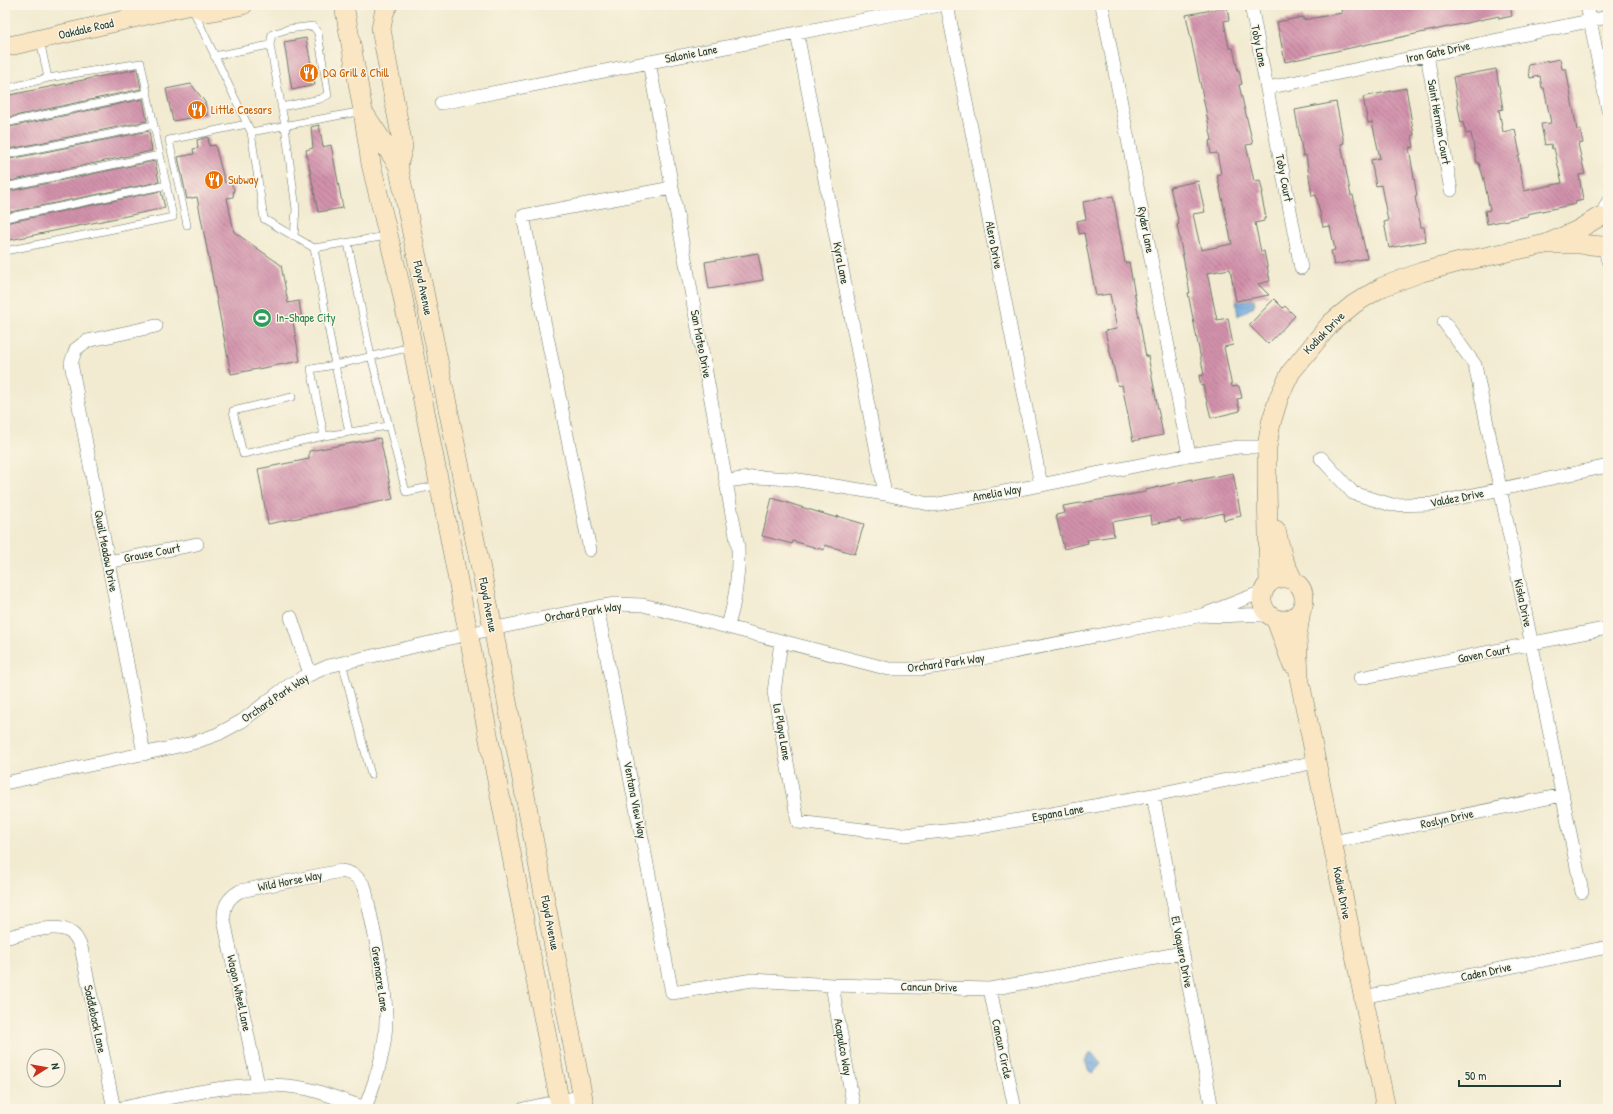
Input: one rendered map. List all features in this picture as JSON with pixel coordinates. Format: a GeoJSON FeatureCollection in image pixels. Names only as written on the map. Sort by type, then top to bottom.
{"type":"FeatureCollection","features":[{"type":"Feature","properties":{"kind":"street"},"geometry":{"type":"LineString","coordinates":[[191,5],[208,12],[243,5]]}},
{"type":"Feature","properties":{"kind":"street","name":"Oakdale Road"},"geometry":{"type":"LineString","coordinates":[[5,47],[40,40],[128,12],[191,5]]}},
{"type":"Feature","properties":{"kind":"street","name":"Floyd Avenue"},"geometry":{"type":"LineString","coordinates":[[344,5],[371,164],[412,346],[440,485],[560,1105]]}},
{"type":"Feature","properties":{"kind":"street"},"geometry":{"type":"LineString","coordinates":[[388,5],[384,13],[381,29],[403,147],[398,165]]}},
{"type":"Feature","properties":{"kind":"street","name":"Salonie Lane"},"geometry":{"type":"LineString","coordinates":[[441,103],[940,5]]}},
{"type":"Feature","properties":{"kind":"street","name":"Alero Drive"},"geometry":{"type":"LineString","coordinates":[[947,5],[1041,485]]}},
{"type":"Feature","properties":{"kind":"street","name":"Ryder Lane"},"geometry":{"type":"LineString","coordinates":[[1102,5],[1189,455]]}},
{"type":"Feature","properties":{"kind":"street","name":"Toby Lane"},"geometry":{"type":"LineString","coordinates":[[1251,5],[1267,88]]}},
{"type":"Feature","properties":{"kind":"street"},"geometry":{"type":"LineString","coordinates":[[1587,5],[1608,110]]}},
{"type":"Feature","properties":{"kind":"street","name":"Iron Gate Drive"},"geometry":{"type":"LineString","coordinates":[[1267,88],[1608,17]]}},
{"type":"Feature","properties":{"kind":"street","name":"Kyra Lane"},"geometry":{"type":"LineString","coordinates":[[797,33],[885,494]]}},
{"type":"Feature","properties":{"kind":"street","name":"Saint Herman Court"},"geometry":{"type":"LineString","coordinates":[[1427,55],[1452,190]]}},
{"type":"Feature","properties":{"kind":"street","name":"San Mateo Drive"},"geometry":{"type":"LineString","coordinates":[[649,62],[738,547],[739,576],[735,602],[728,626]]}},
{"type":"Feature","properties":{"kind":"street","name":"Toby Court"},"geometry":{"type":"LineString","coordinates":[[1267,88],[1301,268]]}},
{"type":"Feature","properties":{"kind":"street","name":"Floyd Avenue"},"geometry":{"type":"LineString","coordinates":[[363,111],[398,165],[493,628],[584,1103]]}},
{"type":"Feature","properties":{"kind":"street"},"geometry":{"type":"LineString","coordinates":[[590,550],[523,216],[672,188]]}},
{"type":"Feature","properties":{"kind":"street"},"geometry":{"type":"LineString","coordinates":[[1605,210],[1595,229],[1596,236],[1606,251]]}},
{"type":"Feature","properties":{"kind":"street","name":"Kodiak Drive"},"geometry":{"type":"LineString","coordinates":[[1266,588],[1270,562],[1266,530],[1268,512],[1267,447],[1271,423],[1277,404],[1291,372],[1331,323],[1354,304],[1382,287],[1422,272],[1460,262],[1546,244],[1576,231],[1605,210]]}},
{"type":"Feature","properties":{"kind":"street","name":"Kodiak Drive"},"geometry":{"type":"LineString","coordinates":[[1546,244],[1579,244],[1606,251]]}},
{"type":"Feature","properties":{"kind":"street","name":"Kiska Drive"},"geometry":{"type":"LineString","coordinates":[[1444,322],[1475,365],[1582,892]]}},
{"type":"Feature","properties":{"kind":"street","name":"Quail Meadow Drive"},"geometry":{"type":"LineString","coordinates":[[144,754],[71,364],[76,349],[87,341],[156,326]]}},
{"type":"Feature","properties":{"kind":"street","name":"Amelia Way"},"geometry":{"type":"LineString","coordinates":[[727,482],[757,477],[792,479],[885,494],[933,505],[1189,455],[1238,447],[1267,447]]}},
{"type":"Feature","properties":{"kind":"street","name":"Valdez Drive"},"geometry":{"type":"LineString","coordinates":[[1321,458],[1353,493],[1392,505],[1431,504],[1608,466]]}},
{"type":"Feature","properties":{"kind":"street","name":"Kodiak Drive"},"geometry":{"type":"LineString","coordinates":[[1268,512],[1276,528],[1283,559],[1292,580]]}},
{"type":"Feature","properties":{"kind":"street","name":"Grouse Court"},"geometry":{"type":"LineString","coordinates":[[108,562],[197,544]]}},
{"type":"Feature","properties":{"kind":"street"},"geometry":{"type":"LineString","coordinates":[[1279,578],[1292,580],[1298,584],[1304,596],[1301,610],[1290,620],[1272,618],[1262,604],[1266,588],[1279,578]]}},
{"type":"Feature","properties":{"kind":"street","name":"Orchard Park Way"},"geometry":{"type":"LineString","coordinates":[[5,782],[193,743],[218,734],[242,721],[285,688],[310,674],[342,662],[493,628],[615,604],[642,605],[728,626],[781,642],[889,669],[920,669],[1203,615],[1218,608],[1244,601],[1266,588]]}},
{"type":"Feature","properties":{"kind":"street","name":"Ventana View Way"},"geometry":{"type":"LineString","coordinates":[[597,607],[672,993]]}},
{"type":"Feature","properties":{"kind":"street","name":"Kodiak Drive"},"geometry":{"type":"LineString","coordinates":[[1301,610],[1297,637],[1299,677],[1386,1109]]}},
{"type":"Feature","properties":{"kind":"street","name":"Orchard Park Way"},"geometry":{"type":"LineString","coordinates":[[1203,615],[1221,617],[1259,614],[1272,618]]}},
{"type":"Feature","properties":{"kind":"street"},"geometry":{"type":"LineString","coordinates":[[291,617],[310,674]]}},
{"type":"Feature","properties":{"kind":"street","name":"Kodiak Drive"},"geometry":{"type":"LineString","coordinates":[[1272,618],[1299,677]]}},
{"type":"Feature","properties":{"kind":"street","name":"Gaven Court"},"geometry":{"type":"LineString","coordinates":[[1360,678],[1608,628]]}},
{"type":"Feature","properties":{"kind":"street","name":"La Playa Lane"},"geometry":{"type":"LineString","coordinates":[[781,642],[774,692],[798,822]]}},
{"type":"Feature","properties":{"kind":"street","name":"Espana Lane"},"geometry":{"type":"LineString","coordinates":[[798,822],[905,835],[974,828],[1153,795],[1316,762]]}},
{"type":"Feature","properties":{"kind":"street","name":"El Vaquero Drive"},"geometry":{"type":"LineString","coordinates":[[1153,795],[1212,1109]]}},
{"type":"Feature","properties":{"kind":"street","name":"Roslyn Drive"},"geometry":{"type":"LineString","coordinates":[[1332,842],[1562,795]]}},
{"type":"Feature","properties":{"kind":"street","name":"Wild Horse Way"},"geometry":{"type":"LineString","coordinates":[[227,902],[233,895],[247,890],[341,871],[355,875]]}},
{"type":"Feature","properties":{"kind":"street","name":"Greenacre Lane"},"geometry":{"type":"LineString","coordinates":[[355,875],[365,888],[384,988],[386,1014],[380,1062],[367,1108]]}},
{"type":"Feature","properties":{"kind":"street","name":"Wagon Wheel Lane"},"geometry":{"type":"LineString","coordinates":[[227,902],[223,911],[224,920],[258,1085]]}},
{"type":"Feature","properties":{"kind":"street","name":"Saddleback Lane"},"geometry":{"type":"LineString","coordinates":[[5,938],[56,927],[70,931],[77,938],[81,947],[114,1109]]}},
{"type":"Feature","properties":{"kind":"street","name":"Caden Drive"},"geometry":{"type":"LineString","coordinates":[[1363,998],[1608,947]]}},
{"type":"Feature","properties":{"kind":"street","name":"Cancun Drive"},"geometry":{"type":"LineString","coordinates":[[672,993],[754,980],[832,985],[990,989],[1182,952]]}},
{"type":"Feature","properties":{"kind":"street","name":"Acapulco Way"},"geometry":{"type":"LineString","coordinates":[[832,985],[854,1109]]}},
{"type":"Feature","properties":{"kind":"street","name":"Cancun Circle"},"geometry":{"type":"LineString","coordinates":[[990,989],[1015,1109]]}},
{"type":"Feature","properties":{"kind":"street"},"geometry":{"type":"LineString","coordinates":[[117,1109],[233,1086],[258,1085],[307,1089],[367,1108]]}},
{"type":"Feature","properties":{"kind":"street"},"geometry":{"type":"LineString","coordinates":[[523,1109],[584,1103]]}},
{"type":"Feature","properties":{"kind":"lane"},"geometry":{"type":"LineString","coordinates":[[191,5],[214,56],[252,132],[264,219],[314,248],[388,236]]}},
{"type":"Feature","properties":{"kind":"lane"},"geometry":{"type":"LineString","coordinates":[[281,107],[320,99],[328,95],[318,33],[313,26],[288,29],[272,34],[270,45],[281,107],[285,126],[296,209],[294,237]]}},
{"type":"Feature","properties":{"kind":"lane"},"geometry":{"type":"LineString","coordinates":[[40,40],[48,78]]}},
{"type":"Feature","properties":{"kind":"lane"},"geometry":{"type":"LineString","coordinates":[[214,56],[270,45]]}},
{"type":"Feature","properties":{"kind":"lane"},"geometry":{"type":"LineString","coordinates":[[5,89],[48,78],[141,63],[173,217],[5,251]]}},
{"type":"Feature","properties":{"kind":"lane"},"geometry":{"type":"LineString","coordinates":[[5,123],[147,93]]}},
{"type":"Feature","properties":{"kind":"lane"},"geometry":{"type":"LineString","coordinates":[[252,132],[363,111]]}},
{"type":"Feature","properties":{"kind":"lane"},"geometry":{"type":"LineString","coordinates":[[187,225],[168,140],[247,124]]}},
{"type":"Feature","properties":{"kind":"lane"},"geometry":{"type":"LineString","coordinates":[[5,155],[154,125]]}},
{"type":"Feature","properties":{"kind":"lane"},"geometry":{"type":"LineString","coordinates":[[5,187],[160,155]]}},
{"type":"Feature","properties":{"kind":"lane"},"geometry":{"type":"LineString","coordinates":[[5,218],[167,185]]}},
{"type":"Feature","properties":{"kind":"lane"},"geometry":{"type":"LineString","coordinates":[[348,243],[371,356],[406,492],[440,485]]}},
{"type":"Feature","properties":{"kind":"lane"},"geometry":{"type":"LineString","coordinates":[[314,248],[349,432]]}},
{"type":"Feature","properties":{"kind":"lane"},"geometry":{"type":"LineString","coordinates":[[324,436],[311,369],[412,346]]}},
{"type":"Feature","properties":{"kind":"lane"},"geometry":{"type":"LineString","coordinates":[[292,397],[233,411],[243,454],[324,436],[388,426]]}},
{"type":"Feature","properties":{"kind":"lane"},"geometry":{"type":"LineString","coordinates":[[342,662],[370,775]]}},
{"type":"Feature","properties":{"kind":"water"},"geometry":{"type":"Polygon","coordinates":[[[1254,299],[1255,303],[1253,307],[1238,316],[1236,302],[1254,299]]]}},
{"type":"Feature","properties":{"kind":"water"},"geometry":{"type":"Polygon","coordinates":[[[1092,1053],[1101,1064],[1093,1073],[1089,1071],[1085,1061],[1088,1055],[1092,1053]]]}},
{"type":"Feature","properties":{"kind":"building"},"geometry":{"type":"Polygon","coordinates":[[[1360,5],[1510,5],[1512,16],[1499,19],[1499,16],[1285,62],[1277,22],[1303,17],[1303,20],[1342,13],[1341,9],[1360,5]]]}},
{"type":"Feature","properties":{"kind":"building"},"geometry":{"type":"Polygon","coordinates":[[[1227,7],[1229,20],[1224,21],[1229,48],[1233,48],[1238,71],[1239,70],[1242,84],[1239,85],[1253,144],[1246,145],[1254,181],[1260,180],[1263,193],[1261,193],[1266,218],[1264,218],[1264,221],[1255,223],[1261,252],[1264,251],[1270,281],[1258,284],[1269,295],[1236,301],[1230,269],[1207,273],[1217,320],[1228,318],[1233,345],[1224,347],[1232,387],[1239,386],[1242,398],[1237,399],[1240,411],[1211,418],[1203,385],[1201,386],[1199,376],[1204,375],[1188,293],[1190,293],[1177,225],[1179,224],[1170,187],[1198,181],[1205,212],[1193,214],[1201,250],[1232,244],[1217,175],[1221,174],[1217,153],[1211,154],[1209,141],[1212,140],[1186,15],[1227,7]]]}},
{"type":"Feature","properties":{"kind":"building"},"geometry":{"type":"Polygon","coordinates":[[[306,38],[315,85],[292,90],[284,42],[306,38]]]}},
{"type":"Feature","properties":{"kind":"building"},"geometry":{"type":"Polygon","coordinates":[[[1560,59],[1562,69],[1566,69],[1577,130],[1580,129],[1583,143],[1578,144],[1585,174],[1579,175],[1583,200],[1575,202],[1576,204],[1527,214],[1528,216],[1487,224],[1485,211],[1490,210],[1484,180],[1479,163],[1477,163],[1471,133],[1466,134],[1463,122],[1461,123],[1453,77],[1496,69],[1503,109],[1499,110],[1503,132],[1515,129],[1520,155],[1518,156],[1524,191],[1562,183],[1554,148],[1552,149],[1551,144],[1545,145],[1541,124],[1551,123],[1544,88],[1542,88],[1540,76],[1530,78],[1528,65],[1560,59]]]}},
{"type":"Feature","properties":{"kind":"building"},"geometry":{"type":"Polygon","coordinates":[[[137,69],[141,89],[5,118],[5,96],[137,69]]]}},
{"type":"Feature","properties":{"kind":"building"},"geometry":{"type":"Polygon","coordinates":[[[191,84],[205,102],[207,115],[173,121],[166,89],[191,84]]]}},
{"type":"Feature","properties":{"kind":"building"},"geometry":{"type":"Polygon","coordinates":[[[1406,88],[1414,135],[1412,135],[1414,147],[1409,148],[1417,196],[1415,197],[1421,227],[1424,227],[1426,241],[1389,248],[1384,222],[1388,221],[1381,185],[1376,186],[1371,160],[1380,158],[1372,122],[1368,123],[1363,97],[1406,88]]]}},
{"type":"Feature","properties":{"kind":"building"},"geometry":{"type":"Polygon","coordinates":[[[143,99],[147,121],[5,150],[5,128],[143,99]]]}},
{"type":"Feature","properties":{"kind":"building"},"geometry":{"type":"Polygon","coordinates":[[[1336,102],[1344,143],[1341,144],[1351,196],[1353,195],[1367,258],[1334,265],[1331,251],[1335,250],[1330,226],[1323,227],[1316,195],[1312,196],[1306,155],[1303,156],[1295,110],[1336,102]]]}},
{"type":"Feature","properties":{"kind":"building"},"geometry":{"type":"Polygon","coordinates":[[[319,125],[323,147],[331,145],[343,208],[318,212],[306,150],[313,148],[311,127],[319,125]]]}},
{"type":"Feature","properties":{"kind":"building"},"geometry":{"type":"Polygon","coordinates":[[[149,131],[152,151],[5,182],[5,160],[149,131]]]}},
{"type":"Feature","properties":{"kind":"building"},"geometry":{"type":"Polygon","coordinates":[[[208,137],[209,146],[215,145],[225,183],[230,182],[234,189],[233,197],[227,198],[234,232],[281,265],[288,303],[299,301],[302,320],[293,322],[300,361],[231,374],[197,197],[187,199],[178,157],[194,154],[193,149],[198,148],[197,140],[208,137]]]}},
{"type":"Feature","properties":{"kind":"building"},"geometry":{"type":"Polygon","coordinates":[[[155,161],[159,182],[5,213],[5,192],[155,161]]]}},
{"type":"Feature","properties":{"kind":"building"},"geometry":{"type":"Polygon","coordinates":[[[161,191],[165,208],[5,241],[5,223],[161,191]]]}},
{"type":"Feature","properties":{"kind":"building"},"geometry":{"type":"Polygon","coordinates":[[[1113,196],[1125,263],[1129,262],[1146,357],[1148,356],[1163,435],[1133,441],[1122,385],[1118,386],[1105,331],[1117,329],[1110,294],[1096,296],[1084,233],[1079,234],[1077,221],[1086,219],[1083,202],[1113,196]]]}},
{"type":"Feature","properties":{"kind":"building"},"geometry":{"type":"Polygon","coordinates":[[[758,253],[763,280],[709,289],[705,262],[758,253]]]}},
{"type":"Feature","properties":{"kind":"building"},"geometry":{"type":"Polygon","coordinates":[[[1274,299],[1283,308],[1285,306],[1295,316],[1268,344],[1249,325],[1274,299]]]}},
{"type":"Feature","properties":{"kind":"building"},"geometry":{"type":"Polygon","coordinates":[[[380,438],[393,499],[268,524],[258,469],[309,459],[309,451],[380,438]]]}},
{"type":"Feature","properties":{"kind":"building"},"geometry":{"type":"Polygon","coordinates":[[[1233,473],[1241,516],[1224,520],[1223,513],[1181,523],[1180,519],[1152,524],[1151,515],[1112,522],[1114,536],[1087,540],[1088,543],[1064,549],[1056,515],[1065,513],[1063,506],[1146,492],[1146,490],[1192,479],[1192,481],[1233,473]]]}},
{"type":"Feature","properties":{"kind":"building"},"geometry":{"type":"Polygon","coordinates":[[[772,498],[837,518],[837,516],[864,524],[855,554],[825,545],[824,550],[793,541],[792,544],[762,536],[772,498]]]}},
{"type":"Feature","properties":{"kind":"place","name":"DQ Grill & Chill"},"geometry":{"type":"Point","coordinates":[309,73]}},
{"type":"Feature","properties":{"kind":"place","name":"Little Caesars"},"geometry":{"type":"Point","coordinates":[197,110]}},
{"type":"Feature","properties":{"kind":"place","name":"Subway"},"geometry":{"type":"Point","coordinates":[214,180]}},
{"type":"Feature","properties":{"kind":"place","name":"In-Shape City"},"geometry":{"type":"Point","coordinates":[262,318]}}]}
